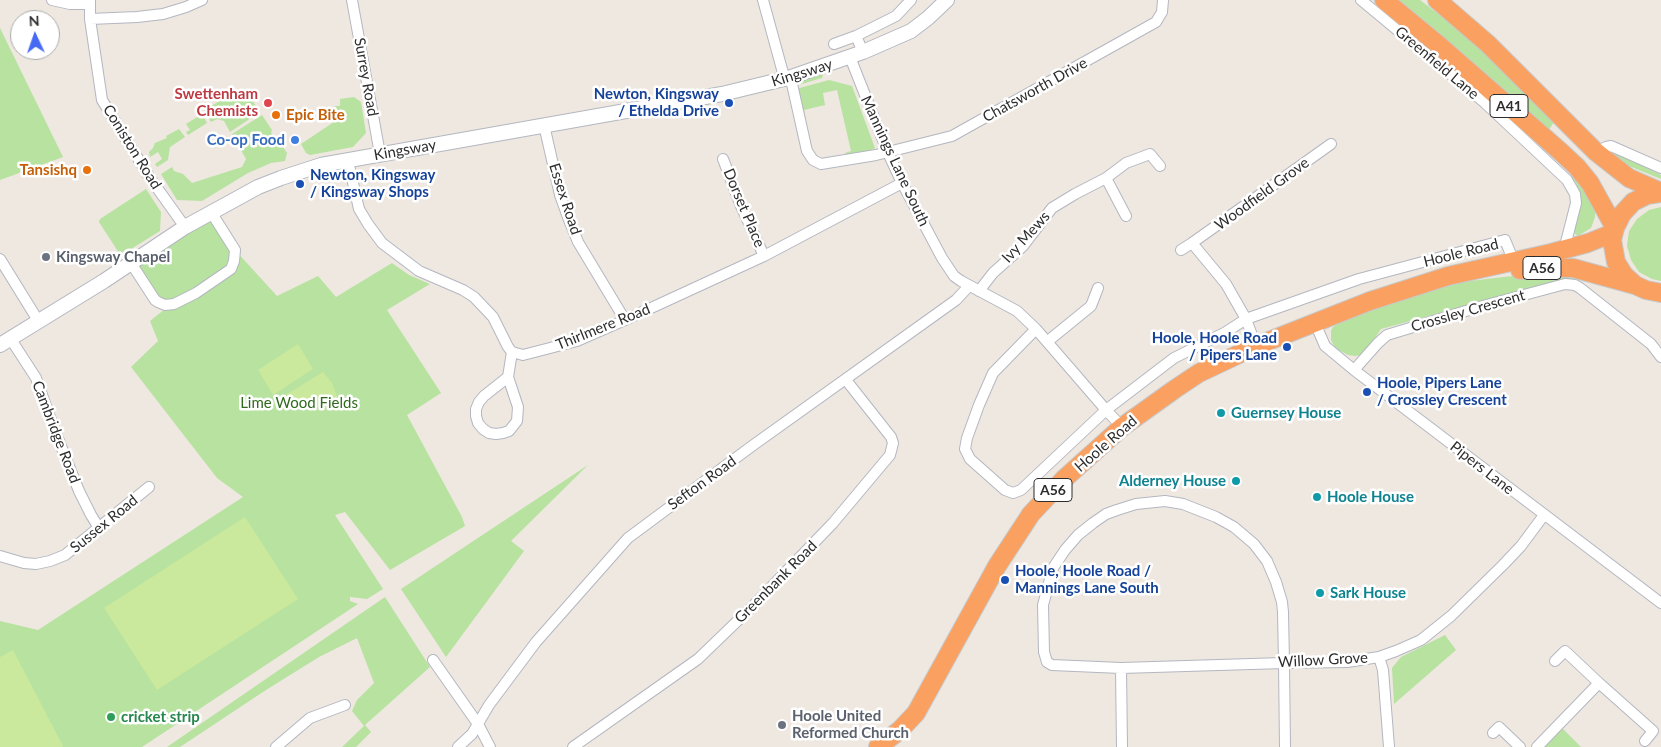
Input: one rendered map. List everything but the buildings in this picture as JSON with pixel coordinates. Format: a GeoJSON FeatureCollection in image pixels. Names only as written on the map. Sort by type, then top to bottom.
{"type":"FeatureCollection","features":[{"type":"Feature","properties":{"kind":"highway","name":"Greenfield Lane"},"geometry":{"type":"LineString","coordinates":[[1384,0],[1441,47],[1577,167],[1590,183],[1614,230]]}},
{"type":"Feature","properties":{"kind":"highway","name":"A41"},"geometry":{"type":"LineString","coordinates":[[1437,0],[1488,44],[1596,152],[1629,178],[1661,192]]}},
{"type":"Feature","properties":{"kind":"highway"},"geometry":{"type":"LineString","coordinates":[[1661,192],[1647,195],[1633,202],[1622,214],[1614,230],[1612,248],[1616,262],[1624,275],[1647,289],[1661,304]]}},
{"type":"Feature","properties":{"kind":"highway","name":"Hoole Road"},"geometry":{"type":"LineString","coordinates":[[878,747],[900,730],[916,714],[996,566],[1031,514],[1064,479],[1122,428],[1175,389],[1199,373],[1256,346],[1370,301],[1448,276],[1564,250],[1614,230]]}},
{"type":"Feature","properties":{"kind":"highway","name":"Hoole Road"},"geometry":{"type":"LineString","coordinates":[[1448,276],[1546,268],[1573,268],[1647,289]]}},
{"type":"Feature","properties":{"kind":"street"},"geometry":{"type":"LineString","coordinates":[[52,0],[70,4],[90,2]]}},
{"type":"Feature","properties":{"kind":"street"},"geometry":{"type":"LineString","coordinates":[[90,19],[163,14],[202,0]]}},
{"type":"Feature","properties":{"kind":"street","name":"Surrey Road"},"geometry":{"type":"LineString","coordinates":[[352,0],[380,154]]}},
{"type":"Feature","properties":{"kind":"street"},"geometry":{"type":"LineString","coordinates":[[763,0],[783,73],[788,78]]}},
{"type":"Feature","properties":{"kind":"street"},"geometry":{"type":"LineString","coordinates":[[834,44],[856,36],[896,16],[911,0]]}},
{"type":"Feature","properties":{"kind":"street"},"geometry":{"type":"LineString","coordinates":[[850,57],[911,31],[947,0]]}},
{"type":"Feature","properties":{"kind":"street","name":"Chatsworth Drive"},"geometry":{"type":"LineString","coordinates":[[788,78],[792,84],[807,151],[810,158],[815,162],[828,164],[888,153],[952,136],[979,121],[1156,22],[1162,12],[1163,0]]}},
{"type":"Feature","properties":{"kind":"street","name":"Greenfield Lane"},"geometry":{"type":"LineString","coordinates":[[1361,0],[1485,103],[1567,180],[1576,194],[1576,203],[1564,250]]}},
{"type":"Feature","properties":{"kind":"street","name":"Coniston Road"},"geometry":{"type":"LineString","coordinates":[[90,2],[90,19],[102,100],[150,178],[185,227]]}},
{"type":"Feature","properties":{"kind":"street"},"geometry":{"type":"LineString","coordinates":[[856,36],[863,52]]}},
{"type":"Feature","properties":{"kind":"street","name":"Kingsway"},"geometry":{"type":"LineString","coordinates":[[5,341],[38,322],[185,227],[258,187],[281,178],[316,167],[380,154],[722,94],[788,78],[850,57]]}},
{"type":"Feature","properties":{"kind":"street","name":"Mannings Lane South"},"geometry":{"type":"LineString","coordinates":[[850,57],[902,183],[920,219],[954,276],[1017,311],[1048,342],[1122,428]]}},
{"type":"Feature","properties":{"kind":"street","name":"Essex Road"},"geometry":{"type":"LineString","coordinates":[[544,125],[560,195],[578,242],[625,320]]}},
{"type":"Feature","properties":{"kind":"street","name":"Woodfield Grove"},"geometry":{"type":"LineString","coordinates":[[1181,250],[1331,144]]}},
{"type":"Feature","properties":{"kind":"street"},"geometry":{"type":"LineString","coordinates":[[1596,152],[1611,146],[1661,168]]}},
{"type":"Feature","properties":{"kind":"street","name":"Ivy Mews"},"geometry":{"type":"LineString","coordinates":[[980,291],[993,273],[1023,246],[1052,208],[1106,178],[1126,162],[1150,154],[1160,166]]}},
{"type":"Feature","properties":{"kind":"street","name":"Dorset Place"},"geometry":{"type":"LineString","coordinates":[[724,159],[741,206],[764,256]]}},
{"type":"Feature","properties":{"kind":"street"},"geometry":{"type":"LineString","coordinates":[[348,161],[359,209],[382,243],[419,271],[463,290],[474,297],[493,317],[512,352],[508,377],[519,414],[509,431],[496,434],[489,433],[478,423],[476,408],[484,396],[508,377]]}},
{"type":"Feature","properties":{"kind":"street"},"geometry":{"type":"LineString","coordinates":[[1106,178],[1126,216]]}},
{"type":"Feature","properties":{"kind":"street","name":"Thirlmere Road"},"geometry":{"type":"LineString","coordinates":[[512,352],[523,355],[535,353],[577,341],[764,256],[902,183]]}},
{"type":"Feature","properties":{"kind":"street"},"geometry":{"type":"LineString","coordinates":[[131,263],[154,300],[158,302],[174,304],[196,293],[231,269],[234,261],[235,250],[211,212]]}},
{"type":"Feature","properties":{"kind":"street","name":"Hoole Road"},"geometry":{"type":"LineString","coordinates":[[1036,329],[993,373],[967,438],[966,450],[970,459],[1005,490],[1013,494],[1021,490],[1106,410],[1174,358],[1226,332],[1246,319],[1359,279],[1505,240],[1514,262]]}},
{"type":"Feature","properties":{"kind":"street"},"geometry":{"type":"LineString","coordinates":[[1192,243],[1226,284],[1246,319],[1256,346]]}},
{"type":"Feature","properties":{"kind":"street"},"geometry":{"type":"LineString","coordinates":[[0,259],[38,322]]}},
{"type":"Feature","properties":{"kind":"street","name":"Crossley Crescent"},"geometry":{"type":"LineString","coordinates":[[1354,370],[1387,335],[1479,307],[1565,284],[1575,285],[1580,288],[1651,344],[1661,357]]}},
{"type":"Feature","properties":{"kind":"street","name":"Sefton Road"},"geometry":{"type":"LineString","coordinates":[[458,747],[472,734],[489,705],[536,642],[628,538],[752,446],[956,300],[969,286]]}},
{"type":"Feature","properties":{"kind":"street"},"geometry":{"type":"LineString","coordinates":[[1048,342],[1091,306],[1098,288]]}},
{"type":"Feature","properties":{"kind":"street","name":"Pipers Lane"},"geometry":{"type":"LineString","coordinates":[[1315,323],[1325,346],[1354,370],[1661,603]]}},
{"type":"Feature","properties":{"kind":"street","name":"Cambridge Road"},"geometry":{"type":"LineString","coordinates":[[5,341],[36,378],[55,431],[90,515],[99,528]]}},
{"type":"Feature","properties":{"kind":"street","name":"Greenbank Road"},"geometry":{"type":"LineString","coordinates":[[573,747],[698,659],[754,605],[833,523],[890,455],[891,437],[846,380]]}},
{"type":"Feature","properties":{"kind":"street","name":"Sussex Road"},"geometry":{"type":"LineString","coordinates":[[0,556],[24,563],[36,564],[65,555],[149,487]]}},
{"type":"Feature","properties":{"kind":"street","name":"Willow Grove"},"geometry":{"type":"LineString","coordinates":[[1284,663],[1282,602],[1276,582],[1262,553],[1234,527],[1216,517],[1183,504],[1156,501],[1126,506],[1106,514],[1078,535],[1060,558],[1049,579],[1043,605],[1044,646],[1047,662],[1052,666],[1121,668],[1347,662],[1379,657],[1421,640],[1451,616],[1521,546],[1544,515]]}},
{"type":"Feature","properties":{"kind":"street"},"geometry":{"type":"LineString","coordinates":[[1555,662],[1565,650],[1652,731],[1644,741]]}},
{"type":"Feature","properties":{"kind":"street"},"geometry":{"type":"LineString","coordinates":[[1379,657],[1384,677],[1388,747]]}},
{"type":"Feature","properties":{"kind":"street"},"geometry":{"type":"LineString","coordinates":[[433,660],[478,724],[490,747]]}},
{"type":"Feature","properties":{"kind":"street"},"geometry":{"type":"LineString","coordinates":[[1284,663],[1285,747]]}},
{"type":"Feature","properties":{"kind":"street"},"geometry":{"type":"LineString","coordinates":[[1121,668],[1122,747]]}},
{"type":"Feature","properties":{"kind":"street"},"geometry":{"type":"LineString","coordinates":[[1537,747],[1599,683]]}},
{"type":"Feature","properties":{"kind":"street"},"geometry":{"type":"LineString","coordinates":[[276,747],[310,718],[345,705]]}},
{"type":"Feature","properties":{"kind":"street"},"geometry":{"type":"LineString","coordinates":[[1493,733],[1499,727],[1520,747]]}},
{"type":"Feature","properties":{"kind":"green space"},"geometry":{"type":"Polygon","coordinates":[[[1391,0],[1420,0],[1450,23],[1509,75],[1554,122],[1547,133],[1391,0]]]}},
{"type":"Feature","properties":{"kind":"green space"},"geometry":{"type":"Polygon","coordinates":[[[0,28],[10,48],[10,60],[16,60],[63,157],[0,180],[0,28]]]}},
{"type":"Feature","properties":{"kind":"green space"},"geometry":{"type":"Polygon","coordinates":[[[823,75],[822,78],[795,86],[799,80],[823,75]]]}},
{"type":"Feature","properties":{"kind":"green space"},"geometry":{"type":"Polygon","coordinates":[[[829,80],[852,86],[875,148],[864,154],[846,157],[845,153],[851,151],[837,90],[823,93],[825,105],[804,110],[806,120],[803,120],[796,89],[829,80]]]}},
{"type":"Feature","properties":{"kind":"green space"},"geometry":{"type":"Polygon","coordinates":[[[232,94],[243,99],[250,97],[260,112],[230,132],[224,121],[217,119],[211,122],[204,110],[232,94]]]}},
{"type":"Feature","properties":{"kind":"green space"},"geometry":{"type":"Polygon","coordinates":[[[354,97],[361,102],[366,133],[353,147],[310,155],[306,153],[301,144],[337,120],[333,111],[336,109],[335,106],[340,106],[340,99],[354,97]]]}},
{"type":"Feature","properties":{"kind":"green space"},"geometry":{"type":"Polygon","coordinates":[[[202,114],[207,123],[188,135],[186,132],[190,130],[186,124],[202,114]]]}},
{"type":"Feature","properties":{"kind":"green space"},"geometry":{"type":"Polygon","coordinates":[[[262,115],[272,130],[273,136],[275,135],[287,153],[285,161],[271,163],[248,173],[202,201],[177,200],[161,174],[172,167],[174,171],[183,174],[192,183],[242,167],[246,159],[232,134],[262,115]]]}},
{"type":"Feature","properties":{"kind":"green space"},"geometry":{"type":"Polygon","coordinates":[[[179,129],[185,137],[170,147],[168,160],[157,167],[155,164],[162,159],[158,152],[150,157],[149,152],[155,143],[167,138],[166,136],[179,129]]]}},
{"type":"Feature","properties":{"kind":"green space"},"geometry":{"type":"Polygon","coordinates":[[[1616,153],[1661,175],[1661,179],[1629,166],[1614,157],[1613,154],[1616,153]]]}},
{"type":"Feature","properties":{"kind":"green space"},"geometry":{"type":"Polygon","coordinates":[[[1572,175],[1589,196],[1595,211],[1591,228],[1578,236],[1574,233],[1580,195],[1576,183],[1570,177],[1572,175]]]}},
{"type":"Feature","properties":{"kind":"green space"},"geometry":{"type":"Polygon","coordinates":[[[146,189],[161,212],[160,231],[123,254],[119,253],[99,222],[100,219],[146,189]]]}},
{"type":"Feature","properties":{"kind":"green space"},"geometry":{"type":"Polygon","coordinates":[[[1661,207],[1661,281],[1652,279],[1639,272],[1631,260],[1627,246],[1629,231],[1637,219],[1649,210],[1661,207]]]}},
{"type":"Feature","properties":{"kind":"green space","name":"Lime Wood Fields"},"geometry":{"type":"Polygon","coordinates":[[[211,212],[235,250],[277,296],[318,276],[336,297],[392,263],[409,275],[430,284],[387,310],[441,393],[407,415],[462,517],[465,526],[390,570],[345,512],[335,515],[383,589],[367,599],[350,597],[350,601],[358,604],[142,747],[0,747],[0,621],[38,630],[243,497],[217,478],[131,367],[158,341],[150,321],[170,305],[165,305],[131,263],[211,212]]]}},
{"type":"Feature","properties":{"kind":"green space"},"geometry":{"type":"Polygon","coordinates":[[[1540,274],[1580,277],[1577,280],[1557,281],[1381,329],[1364,354],[1348,355],[1335,348],[1331,340],[1331,331],[1339,323],[1402,299],[1454,283],[1540,274]]]}},
{"type":"Feature","properties":{"kind":"green space"},"geometry":{"type":"Polygon","coordinates":[[[298,344],[313,369],[273,395],[258,370],[298,344]]]}},
{"type":"Feature","properties":{"kind":"green space","name":"Lime Wood Fields"},"geometry":{"type":"Polygon","coordinates":[[[323,372],[332,383],[339,402],[337,409],[287,404],[284,396],[323,372]]]}},
{"type":"Feature","properties":{"kind":"green space"},"geometry":{"type":"Polygon","coordinates":[[[588,465],[511,541],[524,551],[446,657],[401,589],[588,465]]]}},
{"type":"Feature","properties":{"kind":"green space"},"geometry":{"type":"Polygon","coordinates":[[[245,517],[298,599],[157,690],[104,608],[245,517]]]}},
{"type":"Feature","properties":{"kind":"green space"},"geometry":{"type":"Polygon","coordinates":[[[385,597],[430,667],[365,725],[371,732],[356,747],[342,747],[364,726],[352,711],[357,700],[374,683],[357,638],[319,657],[180,747],[167,747],[385,597]]]}},
{"type":"Feature","properties":{"kind":"green space"},"geometry":{"type":"Polygon","coordinates":[[[1445,635],[1456,650],[1394,704],[1392,668],[1401,657],[1445,635]]]}},
{"type":"Feature","properties":{"kind":"green space"},"geometry":{"type":"Polygon","coordinates":[[[13,650],[62,747],[0,747],[0,657],[13,650]]]}},
{"type":"Feature","properties":{"kind":"green space"},"geometry":{"type":"Polygon","coordinates":[[[1562,728],[1581,747],[1544,747],[1562,728]]]}},
{"type":"Feature","properties":{"kind":"place","name":"Swettenham Chemists"},"geometry":{"type":"Point","coordinates":[268,103]}},
{"type":"Feature","properties":{"kind":"place","name":"Newton, Kingsway / Ethelda Drive"},"geometry":{"type":"Point","coordinates":[729,103]}},
{"type":"Feature","properties":{"kind":"place","name":"Epic Bite"},"geometry":{"type":"Point","coordinates":[276,115]}},
{"type":"Feature","properties":{"kind":"place","name":"Co-op Food"},"geometry":{"type":"Point","coordinates":[295,140]}},
{"type":"Feature","properties":{"kind":"place","name":"Tansishq"},"geometry":{"type":"Point","coordinates":[87,170]}},
{"type":"Feature","properties":{"kind":"place","name":"Newton, Kingsway / Kingsway Shops"},"geometry":{"type":"Point","coordinates":[300,184]}},
{"type":"Feature","properties":{"kind":"place","name":"Kingsway Chapel"},"geometry":{"type":"Point","coordinates":[46,257]}},
{"type":"Feature","properties":{"kind":"place","name":"Hoole, Hoole Road / Pipers Lane"},"geometry":{"type":"Point","coordinates":[1287,347]}},
{"type":"Feature","properties":{"kind":"place","name":"Hoole, Pipers Lane / Crossley Crescent"},"geometry":{"type":"Point","coordinates":[1367,392]}},
{"type":"Feature","properties":{"kind":"place","name":"Guernsey House"},"geometry":{"type":"Point","coordinates":[1221,413]}},
{"type":"Feature","properties":{"kind":"place","name":"Alderney House"},"geometry":{"type":"Point","coordinates":[1236,481]}},
{"type":"Feature","properties":{"kind":"place","name":"Hoole House"},"geometry":{"type":"Point","coordinates":[1317,497]}},
{"type":"Feature","properties":{"kind":"place","name":"Hoole, Hoole Road / Mannings Lane South"},"geometry":{"type":"Point","coordinates":[1005,580]}},
{"type":"Feature","properties":{"kind":"place","name":"Sark House"},"geometry":{"type":"Point","coordinates":[1320,593]}},
{"type":"Feature","properties":{"kind":"place","name":"cricket strip"},"geometry":{"type":"Point","coordinates":[111,717]}},
{"type":"Feature","properties":{"kind":"place","name":"Hoole United Reformed Church"},"geometry":{"type":"Point","coordinates":[782,725]}}]}
